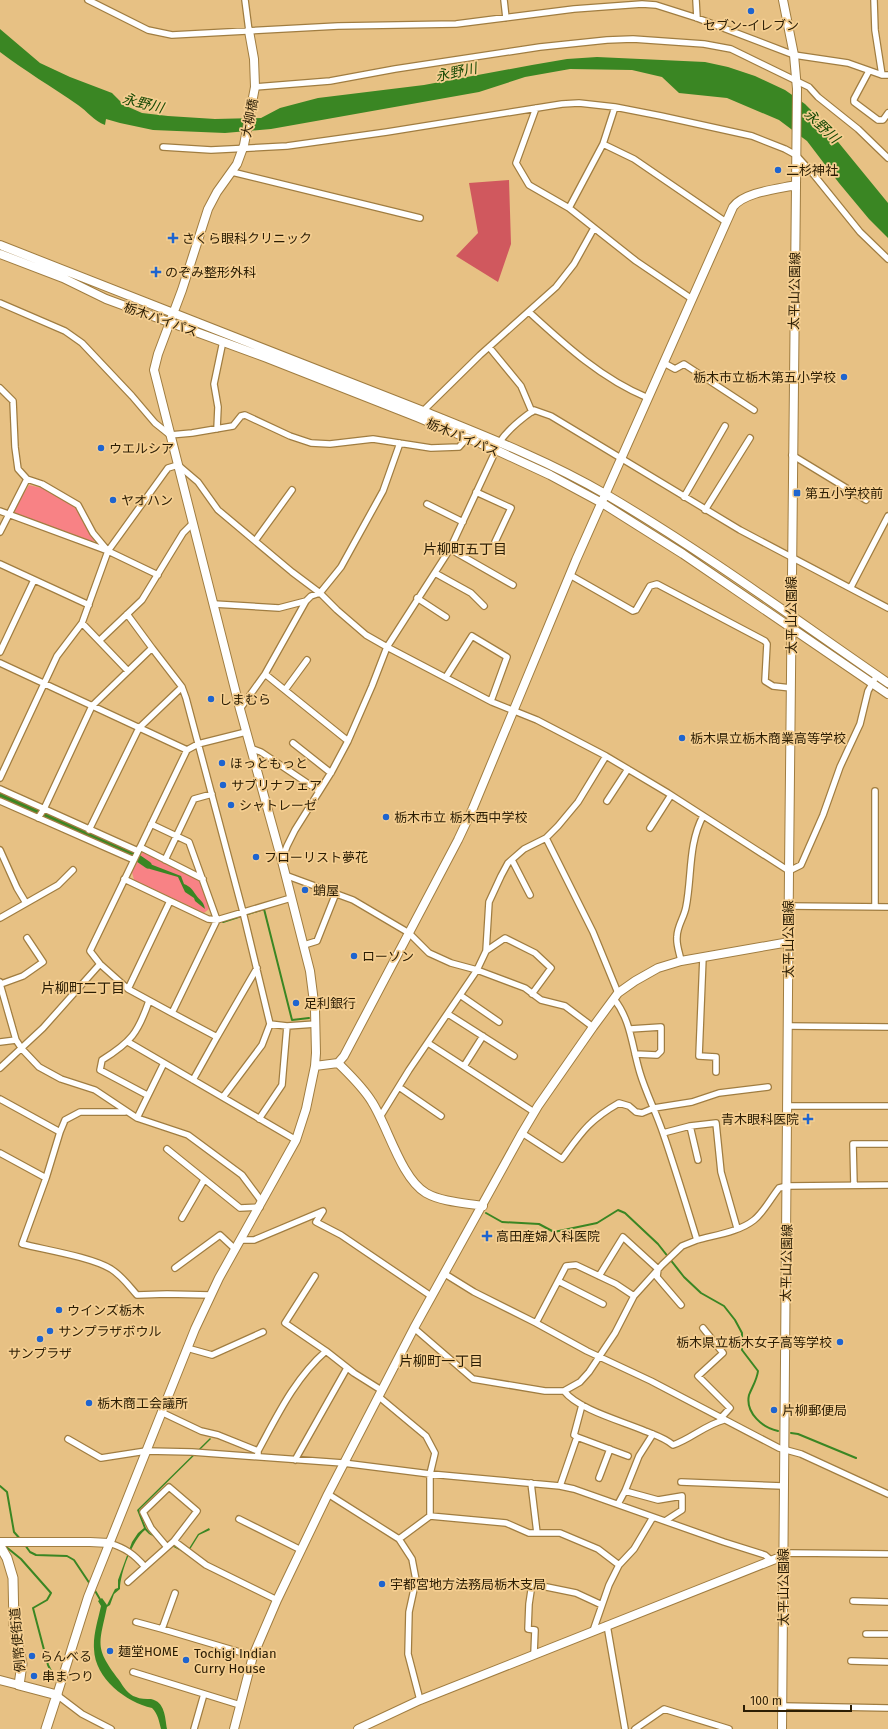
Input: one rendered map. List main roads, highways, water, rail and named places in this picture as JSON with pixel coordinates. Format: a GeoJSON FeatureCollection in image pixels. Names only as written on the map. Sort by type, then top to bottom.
{"type":"FeatureCollection","features":[{"type":"Feature","properties":{"kind":"main road","name":"例幣使街道"},"geometry":{"type":"LineString","coordinates":[[0,1546],[7,1558],[13,1578],[14,1626],[22,1664],[19,1685],[57,1695],[46,1729]]}},
{"type":"Feature","properties":{"kind":"water","name":"永野川"},"geometry":{"type":"Polygon","coordinates":[[[0,29],[40,63],[70,77],[112,93],[124,105],[142,113],[215,119],[261,118],[280,108],[318,98],[424,85],[567,59],[597,57],[705,62],[728,67],[755,76],[785,90],[805,104],[816,115],[888,203],[888,238],[869,219],[807,141],[779,120],[727,98],[679,93],[662,77],[632,70],[570,69],[525,77],[479,92],[271,129],[225,133],[153,130],[106,119],[105,125],[97,121],[78,105],[0,52],[0,29]]]}},
{"type":"Feature","properties":{"kind":"water"},"geometry":{"type":"Polygon","coordinates":[[[150,864],[181,876],[184,884],[192,890],[202,902],[205,909],[195,901],[194,898],[185,892],[178,877],[150,869],[147,867],[150,864]]]}},
{"type":"Feature","properties":{"kind":"water"},"geometry":{"type":"Polygon","coordinates":[[[210,1438],[211,1439],[139,1510],[146,1528],[150,1533],[185,1552],[188,1550],[198,1534],[209,1528],[210,1530],[199,1535],[189,1551],[185,1553],[149,1534],[145,1530],[140,1534],[128,1557],[122,1574],[120,1589],[114,1594],[110,1605],[107,1607],[102,1630],[101,1645],[105,1660],[124,1687],[133,1696],[151,1699],[159,1703],[164,1711],[167,1729],[161,1729],[157,1715],[152,1708],[142,1705],[122,1695],[106,1679],[100,1670],[94,1649],[95,1633],[101,1606],[98,1601],[102,1598],[107,1605],[115,1589],[118,1588],[118,1580],[132,1542],[138,1533],[144,1528],[137,1510],[210,1438]]]}},
{"type":"Feature","properties":{"kind":"waterway"},"geometry":{"type":"LineString","coordinates":[[0,795],[132,854],[148,865]]}},
{"type":"Feature","properties":{"kind":"waterway"},"geometry":{"type":"LineString","coordinates":[[223,922],[264,909],[292,1020],[309,1018]]}},
{"type":"Feature","properties":{"kind":"waterway"},"geometry":{"type":"LineString","coordinates":[[859,1188],[888,1188]]}},
{"type":"Feature","properties":{"kind":"waterway"},"geometry":{"type":"LineString","coordinates":[[486,1213],[502,1222],[539,1224],[554,1232],[597,1223],[618,1210],[625,1213],[658,1244],[684,1277],[701,1293],[724,1306],[735,1320],[742,1333],[742,1350],[758,1371],[748,1402],[752,1414],[767,1427],[778,1431]]}},
{"type":"Feature","properties":{"kind":"waterway"},"geometry":{"type":"LineString","coordinates":[[791,1433],[798,1434],[856,1458]]}},
{"type":"Feature","properties":{"kind":"waterway"},"geometry":{"type":"LineString","coordinates":[[0,1486],[7,1492],[14,1532],[21,1540]]}},
{"type":"Feature","properties":{"kind":"waterway"},"geometry":{"type":"LineString","coordinates":[[25,1545],[30,1552],[36,1555],[67,1556],[74,1560],[90,1584]]}},
{"type":"Feature","properties":{"kind":"waterway"},"geometry":{"type":"LineString","coordinates":[[5,1546],[21,1559],[51,1593],[47,1600],[33,1608],[48,1665],[53,1675]]}},
{"type":"Feature","properties":{"kind":"waterway"},"geometry":{"type":"LineString","coordinates":[[94,1589],[101,1601]]}},
{"type":"Feature","properties":{"kind":"place","name":"セブン-イレブン"},"geometry":{"type":"Point","coordinates":[751,11]}},
{"type":"Feature","properties":{"kind":"place","name":"二杉神社"},"geometry":{"type":"Point","coordinates":[778,170]}},
{"type":"Feature","properties":{"kind":"place","name":"さくら眼科クリニック"},"geometry":{"type":"Point","coordinates":[173,238]}},
{"type":"Feature","properties":{"kind":"place","name":"のぞみ整形外科"},"geometry":{"type":"Point","coordinates":[156,272]}},
{"type":"Feature","properties":{"kind":"place","name":"栃木市立栃木第五小学校"},"geometry":{"type":"Point","coordinates":[844,377]}},
{"type":"Feature","properties":{"kind":"place","name":"ウエルシア"},"geometry":{"type":"Point","coordinates":[101,448]}},
{"type":"Feature","properties":{"kind":"place","name":"第五小学校前"},"geometry":{"type":"Point","coordinates":[797,493]}},
{"type":"Feature","properties":{"kind":"place","name":"ヤオハン"},"geometry":{"type":"Point","coordinates":[113,500]}},
{"type":"Feature","properties":{"kind":"place","name":"しまむら"},"geometry":{"type":"Point","coordinates":[211,699]}},
{"type":"Feature","properties":{"kind":"place","name":"栃木県立栃木商業高等学校"},"geometry":{"type":"Point","coordinates":[682,738]}},
{"type":"Feature","properties":{"kind":"place","name":"ほっともっと"},"geometry":{"type":"Point","coordinates":[222,763]}},
{"type":"Feature","properties":{"kind":"place","name":"サブリナフェア"},"geometry":{"type":"Point","coordinates":[223,785]}},
{"type":"Feature","properties":{"kind":"place","name":"シャトレーゼ"},"geometry":{"type":"Point","coordinates":[231,805]}},
{"type":"Feature","properties":{"kind":"place","name":"栃木市立 栃木西中学校"},"geometry":{"type":"Point","coordinates":[386,817]}},
{"type":"Feature","properties":{"kind":"place","name":"フローリスト夢花"},"geometry":{"type":"Point","coordinates":[256,857]}},
{"type":"Feature","properties":{"kind":"place","name":"蛸屋"},"geometry":{"type":"Point","coordinates":[305,890]}},
{"type":"Feature","properties":{"kind":"place","name":"ローソン"},"geometry":{"type":"Point","coordinates":[354,956]}},
{"type":"Feature","properties":{"kind":"place","name":"足利銀行"},"geometry":{"type":"Point","coordinates":[296,1003]}},
{"type":"Feature","properties":{"kind":"place","name":"青木眼科医院"},"geometry":{"type":"Point","coordinates":[808,1119]}},
{"type":"Feature","properties":{"kind":"place","name":"高田産婦人科医院"},"geometry":{"type":"Point","coordinates":[487,1236]}},
{"type":"Feature","properties":{"kind":"place","name":"ウインズ栃木"},"geometry":{"type":"Point","coordinates":[59,1310]}},
{"type":"Feature","properties":{"kind":"place","name":"サンプラザボウル"},"geometry":{"type":"Point","coordinates":[50,1331]}},
{"type":"Feature","properties":{"kind":"place","name":"サンプラザ"},"geometry":{"type":"Point","coordinates":[40,1339]}},
{"type":"Feature","properties":{"kind":"place","name":"栃木県立栃木女子高等学校"},"geometry":{"type":"Point","coordinates":[840,1342]}},
{"type":"Feature","properties":{"kind":"place","name":"栃木商工会議所"},"geometry":{"type":"Point","coordinates":[89,1403]}},
{"type":"Feature","properties":{"kind":"place","name":"片柳郵便局"},"geometry":{"type":"Point","coordinates":[774,1410]}},
{"type":"Feature","properties":{"kind":"place","name":"宇都宮地方法務局栃木支局"},"geometry":{"type":"Point","coordinates":[382,1584]}},
{"type":"Feature","properties":{"kind":"place","name":"麺堂HOME"},"geometry":{"type":"Point","coordinates":[110,1651]}},
{"type":"Feature","properties":{"kind":"place","name":"らんべる"},"geometry":{"type":"Point","coordinates":[32,1656]}},
{"type":"Feature","properties":{"kind":"place","name":"Tochigi Indian Curry House"},"geometry":{"type":"Point","coordinates":[186,1660]}},
{"type":"Feature","properties":{"kind":"place","name":"串まつり"},"geometry":{"type":"Point","coordinates":[34,1676]}},
{"type":"Feature","properties":{"kind":"district","name":"片柳町五丁目"},"geometry":{"type":"Point","coordinates":[465,549]}},
{"type":"Feature","properties":{"kind":"district","name":"片柳町二丁目"},"geometry":{"type":"Point","coordinates":[83,988]}},
{"type":"Feature","properties":{"kind":"district","name":"片柳町一丁目"},"geometry":{"type":"Point","coordinates":[441,1361]}}]}
